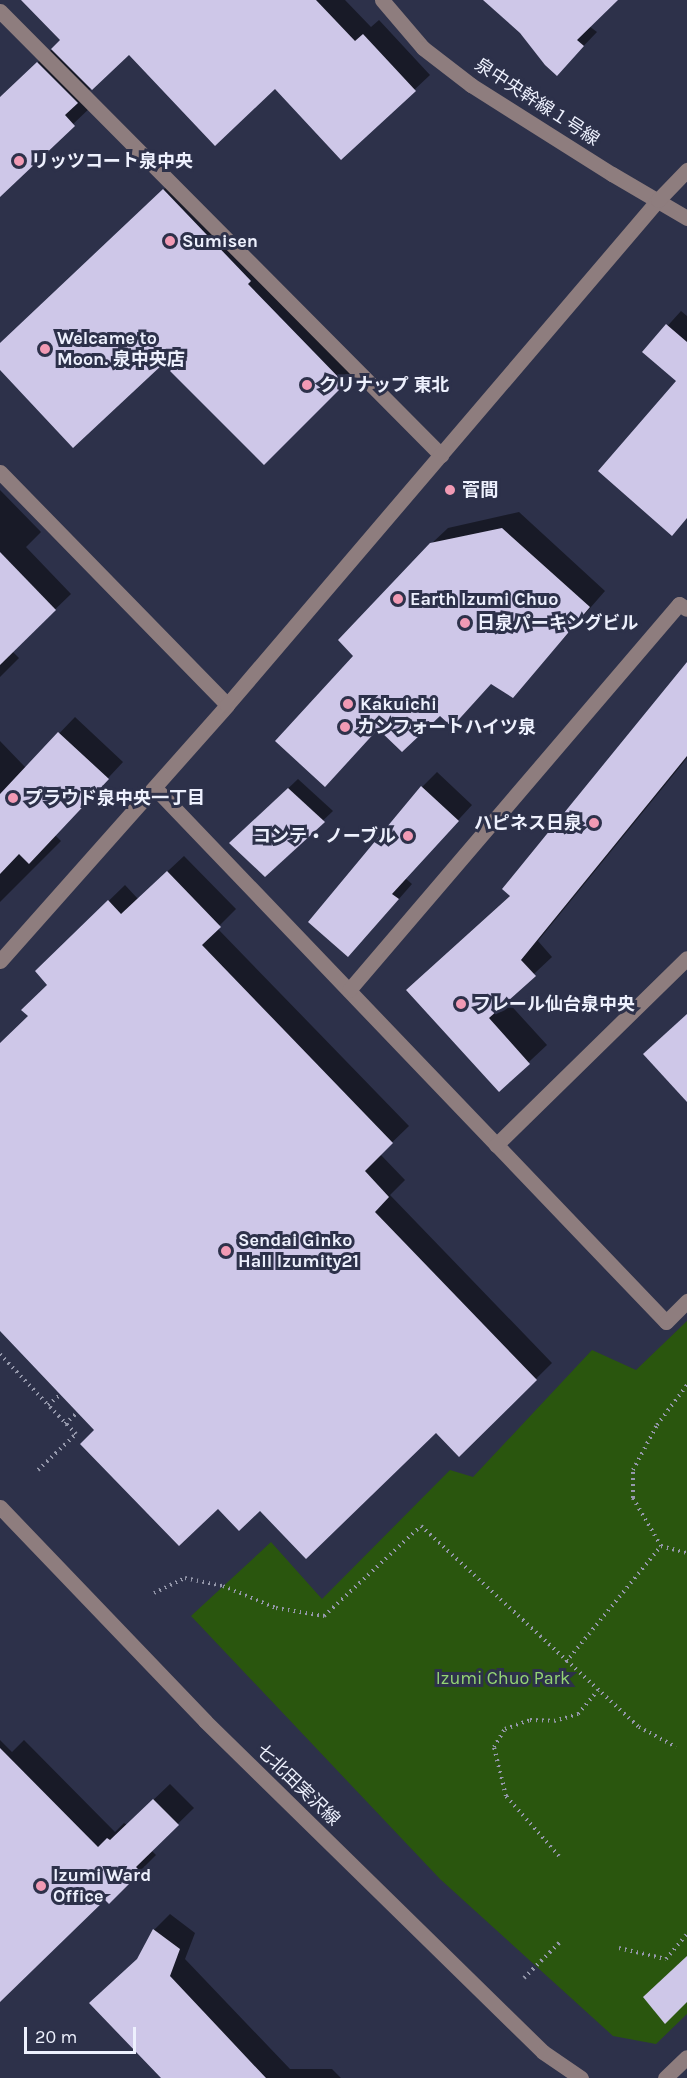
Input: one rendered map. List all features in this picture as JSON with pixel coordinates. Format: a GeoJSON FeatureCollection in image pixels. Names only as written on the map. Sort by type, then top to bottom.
{"type":"FeatureCollection","features":[{"type":"Feature","properties":{"kind":"street","name":"泉中央幹線１号線"},"geometry":{"type":"LineString","coordinates":[[382,0],[423,48],[471,85],[687,218]]}},
{"type":"Feature","properties":{"kind":"street"},"geometry":{"type":"LineString","coordinates":[[0,11],[441,455]]}},
{"type":"Feature","properties":{"kind":"street"},"geometry":{"type":"LineString","coordinates":[[0,961],[155,788],[658,200],[687,170]]}},
{"type":"Feature","properties":{"kind":"street"},"geometry":{"type":"LineString","coordinates":[[0,472],[227,705]]}},
{"type":"Feature","properties":{"kind":"street"},"geometry":{"type":"LineString","coordinates":[[349,990],[679,604],[687,609]]}},
{"type":"Feature","properties":{"kind":"street"},"geometry":{"type":"LineString","coordinates":[[155,788],[666,1322],[687,1301]]}},
{"type":"Feature","properties":{"kind":"street"},"geometry":{"type":"LineString","coordinates":[[496,1144],[687,958]]}},
{"type":"Feature","properties":{"kind":"street","name":"七北田実沢線"},"geometry":{"type":"LineString","coordinates":[[0,1507],[205,1721],[543,2052],[581,2078]]}},
{"type":"Feature","properties":{"kind":"street"},"geometry":{"type":"LineString","coordinates":[[665,2078],[687,2057]]}},
{"type":"Feature","properties":{"kind":"path"},"geometry":{"type":"LineString","coordinates":[[0,1354],[76,1434],[38,1470]]}},
{"type":"Feature","properties":{"kind":"path"},"geometry":{"type":"LineString","coordinates":[[687,1384],[657,1425],[633,1470],[633,1498],[661,1546],[687,1553]]}},
{"type":"Feature","properties":{"kind":"path"},"geometry":{"type":"LineString","coordinates":[[48,1405],[61,1394]]}},
{"type":"Feature","properties":{"kind":"path"},"geometry":{"type":"LineString","coordinates":[[65,1424],[78,1412]]}},
{"type":"Feature","properties":{"kind":"path"},"geometry":{"type":"LineString","coordinates":[[154,1593],[185,1578],[223,1586],[276,1608],[324,1616],[421,1526],[639,1727],[676,1747]]}},
{"type":"Feature","properties":{"kind":"path"},"geometry":{"type":"LineString","coordinates":[[566,1662],[661,1546]]}},
{"type":"Feature","properties":{"kind":"path"},"geometry":{"type":"LineString","coordinates":[[559,1856],[506,1796],[494,1747],[505,1729],[530,1720],[555,1721],[578,1713],[597,1690]]}},
{"type":"Feature","properties":{"kind":"path"},"geometry":{"type":"LineString","coordinates":[[619,1948],[666,1959],[687,1934]]}},
{"type":"Feature","properties":{"kind":"path"},"geometry":{"type":"LineString","coordinates":[[524,1978],[561,1941]]}},
{"type":"Feature","properties":{"kind":"green space","name":"Izumi Chuo Park"},"geometry":{"type":"Polygon","coordinates":[[[687,1321],[687,2014],[656,2044],[613,2036],[440,1879],[191,1616],[271,1542],[322,1599],[450,1470],[473,1477],[592,1350],[636,1370],[687,1321]]]}},
{"type":"Feature","properties":{"kind":"building"},"geometry":{"type":"Polygon","coordinates":[[[21,0],[316,0],[355,41],[363,34],[416,91],[341,160],[275,89],[215,146],[129,55],[92,90],[51,49],[60,40],[21,0]]]}},
{"type":"Feature","properties":{"kind":"building"},"geometry":{"type":"Polygon","coordinates":[[[483,0],[618,0],[577,40],[584,46],[557,76],[545,65],[520,33],[483,0]]]}},
{"type":"Feature","properties":{"kind":"building","name":"リッツコート泉中央"},"geometry":{"type":"Polygon","coordinates":[[[37,62],[78,103],[65,115],[75,126],[0,197],[0,97],[37,62]]]}},
{"type":"Feature","properties":{"kind":"building"},"geometry":{"type":"Polygon","coordinates":[[[163,189],[251,281],[248,284],[345,384],[264,465],[163,364],[73,448],[0,370],[0,343],[163,189]]]}},
{"type":"Feature","properties":{"kind":"building"},"geometry":{"type":"Polygon","coordinates":[[[666,324],[687,342],[687,518],[672,536],[598,471],[676,381],[642,352],[666,324]]]}},
{"type":"Feature","properties":{"kind":"building","name":"日泉パーキングビル"},"geometry":{"type":"Polygon","coordinates":[[[502,528],[590,607],[513,698],[491,684],[452,727],[440,716],[402,752],[378,729],[325,787],[275,741],[353,656],[338,640],[430,543],[502,528]]]}},
{"type":"Feature","properties":{"kind":"building"},"geometry":{"type":"Polygon","coordinates":[[[0,552],[56,610],[0,665],[0,552]]]}},
{"type":"Feature","properties":{"kind":"building"},"geometry":{"type":"Polygon","coordinates":[[[687,662],[687,756],[521,960],[536,976],[489,1018],[530,1064],[499,1092],[406,990],[510,896],[502,889],[687,662]]]}},
{"type":"Feature","properties":{"kind":"building"},"geometry":{"type":"Polygon","coordinates":[[[58,732],[109,779],[29,864],[19,854],[0,874],[0,794],[58,732]]]}},
{"type":"Feature","properties":{"kind":"building"},"geometry":{"type":"Polygon","coordinates":[[[421,786],[459,821],[392,894],[399,899],[348,957],[308,922],[421,786]]]}},
{"type":"Feature","properties":{"kind":"building"},"geometry":{"type":"Polygon","coordinates":[[[288,788],[325,822],[265,877],[229,843],[288,788]]]}},
{"type":"Feature","properties":{"kind":"building"},"geometry":{"type":"Polygon","coordinates":[[[167,871],[221,927],[202,945],[393,1143],[365,1171],[389,1197],[375,1212],[537,1380],[459,1457],[436,1433],[306,1559],[260,1511],[239,1531],[218,1509],[179,1546],[80,1444],[94,1430],[0,1331],[0,1043],[28,1016],[21,1010],[47,985],[35,971],[108,900],[121,914],[167,871]]]}},
{"type":"Feature","properties":{"kind":"building"},"geometry":{"type":"Polygon","coordinates":[[[687,1014],[687,1102],[643,1054],[687,1014]]]}},
{"type":"Feature","properties":{"kind":"building","name":"Izumi Ward Office"},"geometry":{"type":"Polygon","coordinates":[[[0,1748],[98,1847],[107,1838],[110,1840],[153,1799],[179,1825],[136,1867],[141,1872],[109,1904],[105,1900],[0,2002],[0,1748]]]}},
{"type":"Feature","properties":{"kind":"building"},"geometry":{"type":"Polygon","coordinates":[[[153,1929],[180,1949],[170,1976],[266,2078],[161,2078],[89,2003],[137,1959],[153,1929]]]}},
{"type":"Feature","properties":{"kind":"building"},"geometry":{"type":"Polygon","coordinates":[[[687,1956],[687,2002],[665,2024],[643,1997],[687,1956]]]}},
{"type":"Feature","properties":{"kind":"place","name":"リッツコート泉中央"},"geometry":{"type":"Point","coordinates":[19,161]}},
{"type":"Feature","properties":{"kind":"place","name":"Sumisen"},"geometry":{"type":"Point","coordinates":[170,241]}},
{"type":"Feature","properties":{"kind":"place","name":"Welcame to Moon. 泉中央店"},"geometry":{"type":"Point","coordinates":[45,349]}},
{"type":"Feature","properties":{"kind":"place","name":"クリナップ 東北"},"geometry":{"type":"Point","coordinates":[307,385]}},
{"type":"Feature","properties":{"kind":"place","name":"菅間"},"geometry":{"type":"Point","coordinates":[450,490]}},
{"type":"Feature","properties":{"kind":"place","name":"Earth Izumi Chuo"},"geometry":{"type":"Point","coordinates":[398,599]}},
{"type":"Feature","properties":{"kind":"place","name":"日泉パーキングビル"},"geometry":{"type":"Point","coordinates":[465,623]}},
{"type":"Feature","properties":{"kind":"place","name":"Kakuichi"},"geometry":{"type":"Point","coordinates":[348,704]}},
{"type":"Feature","properties":{"kind":"place","name":"カンフォートハイツ泉"},"geometry":{"type":"Point","coordinates":[345,727]}},
{"type":"Feature","properties":{"kind":"place","name":"プラウド泉中央一丁目"},"geometry":{"type":"Point","coordinates":[13,798]}},
{"type":"Feature","properties":{"kind":"place","name":"ハピネス日泉"},"geometry":{"type":"Point","coordinates":[594,823]}},
{"type":"Feature","properties":{"kind":"place","name":"コンテ・ノーブル"},"geometry":{"type":"Point","coordinates":[408,836]}},
{"type":"Feature","properties":{"kind":"place","name":"フレール仙台泉中央"},"geometry":{"type":"Point","coordinates":[461,1004]}},
{"type":"Feature","properties":{"kind":"place","name":"Sendai Ginko Hall Izumity21"},"geometry":{"type":"Point","coordinates":[226,1251]}},
{"type":"Feature","properties":{"kind":"place","name":"Izumi Ward Office"},"geometry":{"type":"Point","coordinates":[41,1886]}}]}
